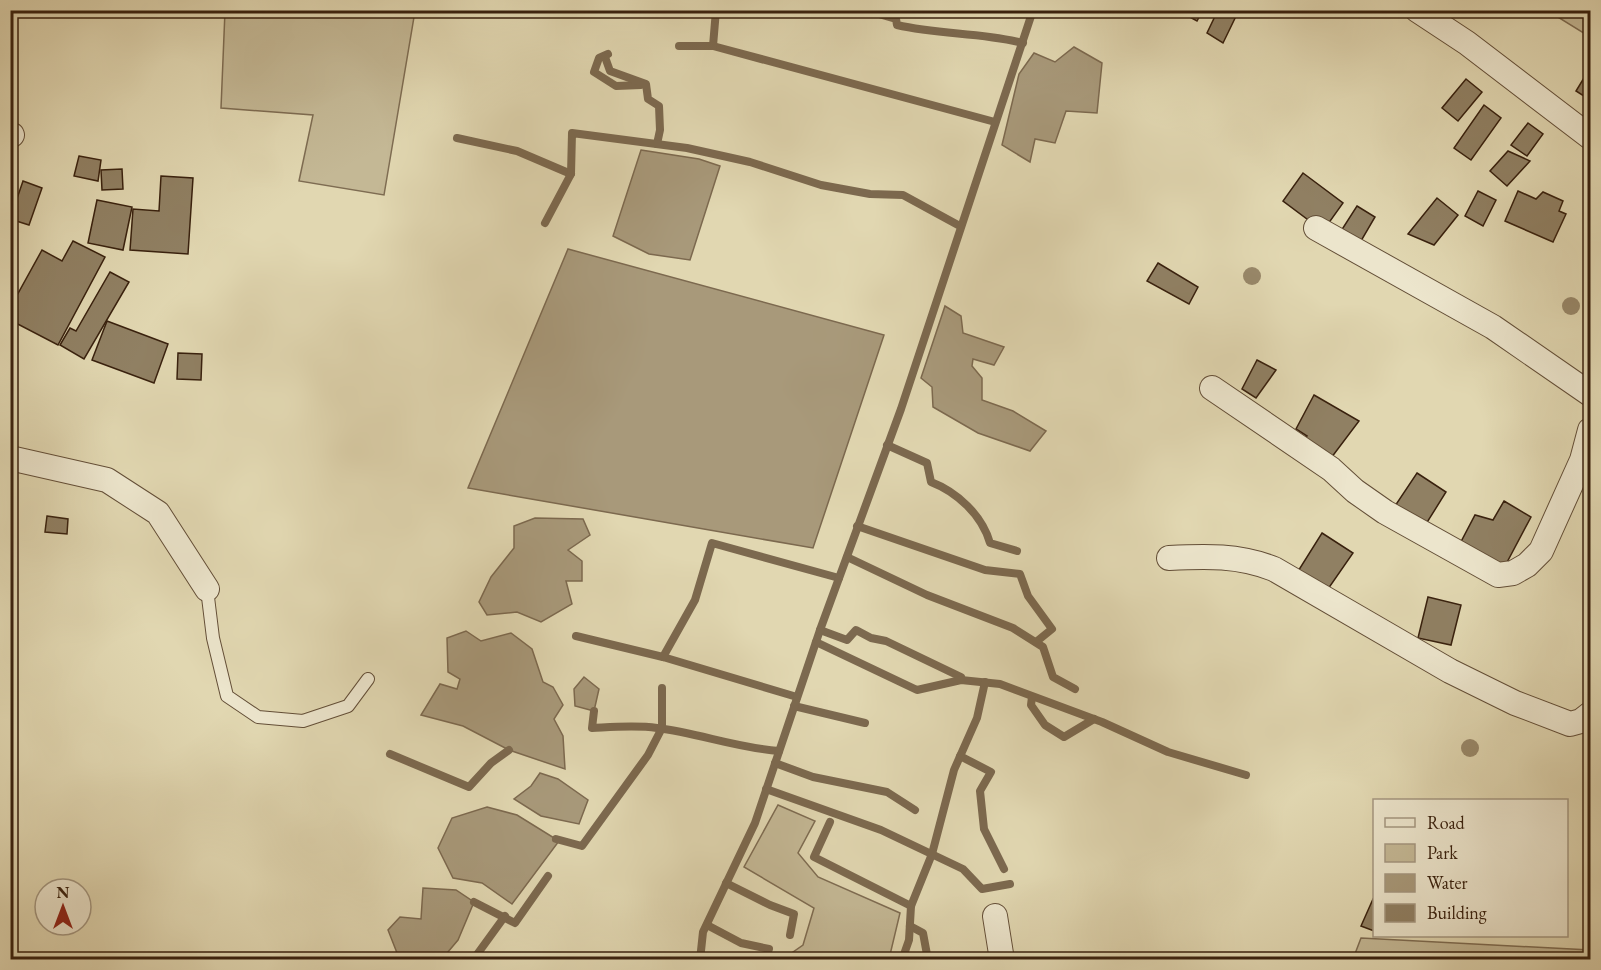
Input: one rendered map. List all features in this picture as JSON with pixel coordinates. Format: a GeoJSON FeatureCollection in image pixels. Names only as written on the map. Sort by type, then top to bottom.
{"type":"FeatureCollection","features":[{"type":"Feature","properties":{"kind":"street"},"geometry":{"type":"LineString","coordinates":[[1417,10],[1467,43],[1590,137]]}},
{"type":"Feature","properties":{"kind":"street"},"geometry":{"type":"LineString","coordinates":[[1316,228],[1493,327],[1590,394]]}},
{"type":"Feature","properties":{"kind":"street"},"geometry":{"type":"LineString","coordinates":[[1212,388],[1331,469],[1355,492],[1384,512],[1498,575],[1512,573],[1527,565],[1541,551],[1582,460],[1590,430]]}},
{"type":"Feature","properties":{"kind":"street"},"geometry":{"type":"LineString","coordinates":[[10,458],[107,480],[159,513],[207,590]]}},
{"type":"Feature","properties":{"kind":"street"},"geometry":{"type":"LineString","coordinates":[[1169,558],[1221,556],[1257,562],[1274,569],[1450,671],[1515,703],[1570,724],[1581,721],[1590,714]]}},
{"type":"Feature","properties":{"kind":"street"},"geometry":{"type":"LineString","coordinates":[[995,916],[1002,960]]}},
{"type":"Feature","properties":{"kind":"lane"},"geometry":{"type":"LineString","coordinates":[[207,590],[213,638],[226,696],[258,717],[303,721],[348,706],[368,679]]}},
{"type":"Feature","properties":{"kind":"green space"},"geometry":{"type":"Polygon","coordinates":[[[225,11],[415,11],[384,195],[299,181],[313,115],[221,108],[225,11]]]}},
{"type":"Feature","properties":{"kind":"green space"},"geometry":{"type":"Polygon","coordinates":[[[1548,11],[1590,11],[1590,37],[1548,11]]]}},
{"type":"Feature","properties":{"kind":"green space"},"geometry":{"type":"Polygon","coordinates":[[[778,805],[815,821],[798,853],[818,877],[900,913],[889,959],[783,959],[803,945],[814,908],[744,867],[778,805]]]}},
{"type":"Feature","properties":{"kind":"green space"},"geometry":{"type":"Polygon","coordinates":[[[1361,938],[1590,950],[1590,959],[1353,959],[1361,938]]]}},
{"type":"Feature","properties":{"kind":"water"},"geometry":{"type":"Polygon","coordinates":[[[1074,47],[1102,63],[1097,113],[1066,111],[1055,143],[1035,139],[1030,162],[1002,145],[1019,74],[1034,53],[1055,62],[1074,47]]]}},
{"type":"Feature","properties":{"kind":"water"},"geometry":{"type":"Polygon","coordinates":[[[641,150],[699,159],[720,166],[690,260],[649,254],[613,236],[641,150]]]}},
{"type":"Feature","properties":{"kind":"water"},"geometry":{"type":"Polygon","coordinates":[[[568,249],[884,335],[813,548],[468,488],[568,249]]]}},
{"type":"Feature","properties":{"kind":"water"},"geometry":{"type":"Polygon","coordinates":[[[945,306],[961,316],[963,333],[1004,347],[994,365],[973,359],[972,366],[982,378],[982,400],[1013,411],[1046,431],[1030,451],[978,433],[933,407],[932,387],[921,378],[945,306]]]}},
{"type":"Feature","properties":{"kind":"water"},"geometry":{"type":"Polygon","coordinates":[[[535,518],[583,519],[590,535],[568,550],[582,561],[582,581],[566,581],[572,604],[541,622],[517,612],[487,615],[479,602],[491,577],[514,548],[514,526],[535,518]]]}},
{"type":"Feature","properties":{"kind":"water"},"geometry":{"type":"Polygon","coordinates":[[[466,631],[481,641],[511,633],[532,649],[543,682],[553,687],[563,705],[554,719],[563,736],[565,769],[509,750],[463,726],[421,715],[440,684],[457,689],[460,679],[448,672],[447,638],[466,631]]]}},
{"type":"Feature","properties":{"kind":"water"},"geometry":{"type":"Polygon","coordinates":[[[584,677],[599,689],[594,711],[575,706],[574,689],[584,677]]]}},
{"type":"Feature","properties":{"kind":"water"},"geometry":{"type":"Polygon","coordinates":[[[540,773],[558,779],[588,800],[579,824],[541,816],[514,799],[531,786],[540,773]]]}},
{"type":"Feature","properties":{"kind":"water"},"geometry":{"type":"Polygon","coordinates":[[[487,807],[517,815],[559,841],[512,904],[482,883],[453,878],[438,848],[452,818],[487,807]]]}},
{"type":"Feature","properties":{"kind":"water"},"geometry":{"type":"Polygon","coordinates":[[[423,888],[456,890],[474,902],[458,940],[442,959],[399,958],[388,930],[400,917],[421,919],[423,888]]]}},
{"type":"Feature","properties":{"kind":"building"},"geometry":{"type":"Polygon","coordinates":[[[1177,10],[1203,10],[1197,21],[1177,10]]]}},
{"type":"Feature","properties":{"kind":"building"},"geometry":{"type":"Polygon","coordinates":[[[1218,10],[1239,10],[1223,43],[1207,33],[1218,10]]]}},
{"type":"Feature","properties":{"kind":"building"},"geometry":{"type":"Polygon","coordinates":[[[1590,68],[1590,100],[1576,91],[1590,68]]]}},
{"type":"Feature","properties":{"kind":"building"},"geometry":{"type":"Polygon","coordinates":[[[1466,79],[1482,92],[1458,121],[1442,108],[1466,79]]]}},
{"type":"Feature","properties":{"kind":"building"},"geometry":{"type":"Polygon","coordinates":[[[1484,105],[1501,118],[1471,160],[1454,148],[1484,105]]]}},
{"type":"Feature","properties":{"kind":"building"},"geometry":{"type":"Polygon","coordinates":[[[1528,123],[1543,134],[1527,156],[1511,145],[1528,123]]]}},
{"type":"Feature","properties":{"kind":"building"},"geometry":{"type":"Polygon","coordinates":[[[1508,151],[1530,161],[1507,186],[1490,171],[1508,151]]]}},
{"type":"Feature","properties":{"kind":"building"},"geometry":{"type":"Polygon","coordinates":[[[79,156],[101,160],[98,181],[74,176],[79,156]]]}},
{"type":"Feature","properties":{"kind":"building"},"geometry":{"type":"Polygon","coordinates":[[[122,169],[123,189],[102,190],[101,170],[122,169]]]}},
{"type":"Feature","properties":{"kind":"building"},"geometry":{"type":"Polygon","coordinates":[[[1303,173],[1343,203],[1323,231],[1283,201],[1303,173]]]}},
{"type":"Feature","properties":{"kind":"building"},"geometry":{"type":"Polygon","coordinates":[[[161,176],[193,178],[188,254],[130,250],[133,209],[159,211],[161,176]]]}},
{"type":"Feature","properties":{"kind":"building"},"geometry":{"type":"Polygon","coordinates":[[[23,181],[42,188],[29,225],[10,219],[23,181]]]}},
{"type":"Feature","properties":{"kind":"building"},"geometry":{"type":"Polygon","coordinates":[[[1478,191],[1496,200],[1483,226],[1465,216],[1478,191]]]}},
{"type":"Feature","properties":{"kind":"building"},"geometry":{"type":"Polygon","coordinates":[[[1518,191],[1536,199],[1543,192],[1563,201],[1559,211],[1566,214],[1553,242],[1505,221],[1518,191]]]}},
{"type":"Feature","properties":{"kind":"building"},"geometry":{"type":"Polygon","coordinates":[[[1437,198],[1458,215],[1434,245],[1408,234],[1437,198]]]}},
{"type":"Feature","properties":{"kind":"building"},"geometry":{"type":"Polygon","coordinates":[[[97,200],[132,207],[123,250],[88,243],[97,200]]]}},
{"type":"Feature","properties":{"kind":"building"},"geometry":{"type":"Polygon","coordinates":[[[1357,206],[1375,217],[1351,258],[1332,245],[1357,206]]]}},
{"type":"Feature","properties":{"kind":"building"},"geometry":{"type":"Polygon","coordinates":[[[73,241],[105,257],[58,345],[10,320],[10,308],[42,250],[62,261],[73,241]]]}},
{"type":"Feature","properties":{"kind":"building"},"geometry":{"type":"Polygon","coordinates":[[[1158,263],[1198,287],[1189,304],[1147,281],[1158,263]]]}},
{"type":"Feature","properties":{"kind":"building"},"geometry":{"type":"Polygon","coordinates":[[[110,272],[129,282],[84,359],[60,345],[70,328],[76,331],[110,272]]]}},
{"type":"Feature","properties":{"kind":"building"},"geometry":{"type":"Polygon","coordinates":[[[107,321],[168,344],[154,383],[92,360],[107,321]]]}},
{"type":"Feature","properties":{"kind":"building"},"geometry":{"type":"Polygon","coordinates":[[[178,353],[202,354],[201,380],[177,379],[178,353]]]}},
{"type":"Feature","properties":{"kind":"building"},"geometry":{"type":"Polygon","coordinates":[[[1257,360],[1276,370],[1256,398],[1242,389],[1257,360]]]}},
{"type":"Feature","properties":{"kind":"building"},"geometry":{"type":"Polygon","coordinates":[[[1314,395],[1359,421],[1322,470],[1293,453],[1307,436],[1296,429],[1314,395]]]}},
{"type":"Feature","properties":{"kind":"building"},"geometry":{"type":"Polygon","coordinates":[[[1417,473],[1446,492],[1416,540],[1385,521],[1417,473]]]}},
{"type":"Feature","properties":{"kind":"building"},"geometry":{"type":"Polygon","coordinates":[[[1504,501],[1531,517],[1496,583],[1453,557],[1475,515],[1493,520],[1504,501]]]}},
{"type":"Feature","properties":{"kind":"building"},"geometry":{"type":"Polygon","coordinates":[[[47,516],[68,519],[67,534],[45,532],[47,516]]]}},
{"type":"Feature","properties":{"kind":"building"},"geometry":{"type":"Polygon","coordinates":[[[1322,533],[1353,553],[1319,602],[1290,584],[1322,533]]]}},
{"type":"Feature","properties":{"kind":"building"},"geometry":{"type":"Polygon","coordinates":[[[1428,597],[1461,605],[1451,645],[1418,638],[1428,597]]]}},
{"type":"Feature","properties":{"kind":"building"},"geometry":{"type":"Polygon","coordinates":[[[1373,899],[1373,931],[1361,926],[1373,899]]]}},
{"type":"Feature","properties":{"kind":"waterway"},"geometry":{"type":"LineString","coordinates":[[713,46],[716,10]]}},
{"type":"Feature","properties":{"kind":"waterway"},"geometry":{"type":"LineString","coordinates":[[865,10],[896,19],[897,25],[1023,43]]}},
{"type":"Feature","properties":{"kind":"waterway"},"geometry":{"type":"LineString","coordinates":[[700,960],[703,932],[755,823],[820,630],[901,409],[1033,10]]}},
{"type":"Feature","properties":{"kind":"waterway"},"geometry":{"type":"LineString","coordinates":[[679,46],[713,46],[995,122]]}},
{"type":"Feature","properties":{"kind":"waterway"},"geometry":{"type":"LineString","coordinates":[[608,54],[599,58],[594,72],[616,86],[641,85]]}},
{"type":"Feature","properties":{"kind":"waterway"},"geometry":{"type":"LineString","coordinates":[[605,57],[610,71],[646,84],[648,99],[659,106],[660,130],[657,144]]}},
{"type":"Feature","properties":{"kind":"waterway"},"geometry":{"type":"LineString","coordinates":[[545,223],[571,174],[572,133],[687,148],[750,162],[821,185],[870,194],[903,195],[958,225]]}},
{"type":"Feature","properties":{"kind":"waterway"},"geometry":{"type":"LineString","coordinates":[[457,138],[517,151],[571,174]]}},
{"type":"Feature","properties":{"kind":"waterway"},"geometry":{"type":"LineString","coordinates":[[887,445],[927,463],[931,482],[959,498],[975,514],[990,543],[1017,551]]}},
{"type":"Feature","properties":{"kind":"waterway"},"geometry":{"type":"LineString","coordinates":[[857,526],[985,570],[1020,574],[1028,596],[1052,629],[1036,642]]}},
{"type":"Feature","properties":{"kind":"waterway"},"geometry":{"type":"LineString","coordinates":[[663,657],[695,600],[712,543],[839,578]]}},
{"type":"Feature","properties":{"kind":"waterway"},"geometry":{"type":"LineString","coordinates":[[847,557],[927,595],[1013,628],[1043,647],[1053,677],[1075,689]]}},
{"type":"Feature","properties":{"kind":"waterway"},"geometry":{"type":"LineString","coordinates":[[820,630],[847,640],[856,630],[871,638],[886,641],[961,677]]}},
{"type":"Feature","properties":{"kind":"waterway"},"geometry":{"type":"LineString","coordinates":[[576,636],[663,657],[797,697]]}},
{"type":"Feature","properties":{"kind":"waterway"},"geometry":{"type":"LineString","coordinates":[[816,642],[917,690],[961,680],[1000,684],[1102,722],[1168,752],[1246,775]]}},
{"type":"Feature","properties":{"kind":"waterway"},"geometry":{"type":"LineString","coordinates":[[902,960],[909,940],[911,906],[932,854],[954,770],[977,718],[985,682]]}},
{"type":"Feature","properties":{"kind":"waterway"},"geometry":{"type":"LineString","coordinates":[[556,839],[582,846],[648,755],[662,728],[662,688]]}},
{"type":"Feature","properties":{"kind":"waterway"},"geometry":{"type":"LineString","coordinates":[[1032,697],[1031,705],[1045,725],[1064,737],[1094,719]]}},
{"type":"Feature","properties":{"kind":"waterway"},"geometry":{"type":"LineString","coordinates":[[794,706],[865,723]]}},
{"type":"Feature","properties":{"kind":"waterway"},"geometry":{"type":"LineString","coordinates":[[594,711],[592,728],[633,726],[657,728],[748,747],[779,751]]}},
{"type":"Feature","properties":{"kind":"waterway"},"geometry":{"type":"LineString","coordinates":[[390,754],[469,787],[491,763],[509,750]]}},
{"type":"Feature","properties":{"kind":"waterway"},"geometry":{"type":"LineString","coordinates":[[960,756],[991,772],[980,791],[984,829],[1004,869]]}},
{"type":"Feature","properties":{"kind":"waterway"},"geometry":{"type":"LineString","coordinates":[[775,763],[813,777],[887,792],[915,810]]}},
{"type":"Feature","properties":{"kind":"waterway"},"geometry":{"type":"LineString","coordinates":[[766,789],[881,830],[963,869],[982,889],[1010,884]]}},
{"type":"Feature","properties":{"kind":"waterway"},"geometry":{"type":"LineString","coordinates":[[830,822],[814,857],[911,906]]}},
{"type":"Feature","properties":{"kind":"waterway"},"geometry":{"type":"LineString","coordinates":[[474,902],[515,923],[548,876]]}},
{"type":"Feature","properties":{"kind":"waterway"},"geometry":{"type":"LineString","coordinates":[[726,883],[794,914],[790,935]]}},
{"type":"Feature","properties":{"kind":"waterway"},"geometry":{"type":"LineString","coordinates":[[473,960],[505,916]]}},
{"type":"Feature","properties":{"kind":"waterway"},"geometry":{"type":"LineString","coordinates":[[707,925],[741,943],[769,949]]}},
{"type":"Feature","properties":{"kind":"waterway"},"geometry":{"type":"LineString","coordinates":[[910,926],[923,933],[928,960]]}}]}
